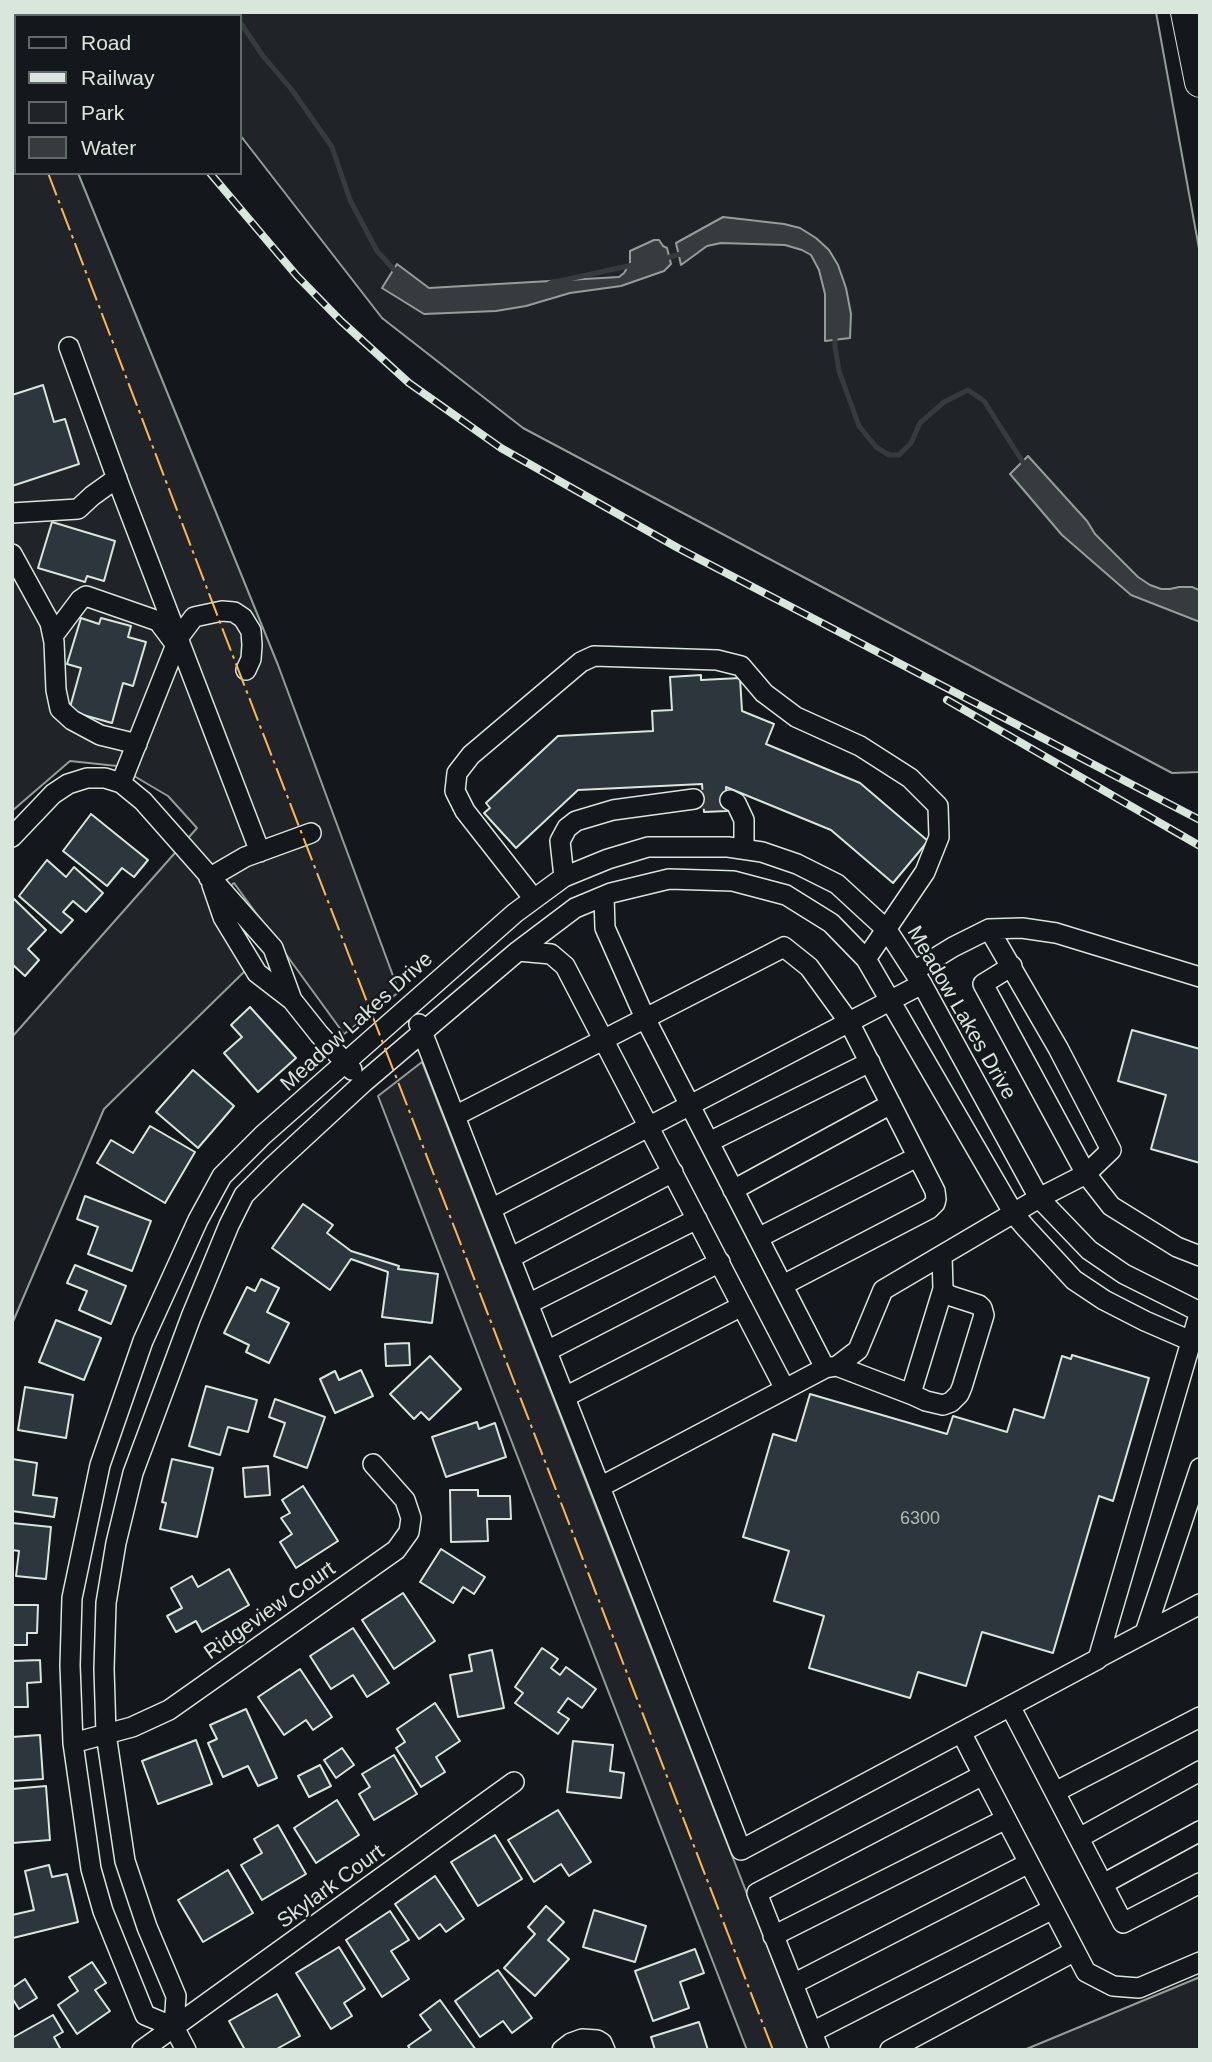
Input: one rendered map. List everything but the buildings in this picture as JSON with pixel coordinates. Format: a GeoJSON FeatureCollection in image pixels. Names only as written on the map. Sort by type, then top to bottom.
{"type":"FeatureCollection","features":[{"type":"Feature","properties":{"kind":"highway"},"geometry":{"type":"LineString","coordinates":[[1186,12],[1200,82]]}},
{"type":"Feature","properties":{"kind":"street"},"geometry":{"type":"LineString","coordinates":[[69,347],[178,641],[261,852]]}},
{"type":"Feature","properties":{"kind":"street"},"geometry":{"type":"LineString","coordinates":[[12,513],[78,509],[117,478]]}},
{"type":"Feature","properties":{"kind":"street"},"geometry":{"type":"LineString","coordinates":[[12,554],[50,623],[60,709],[72,720],[100,735],[137,744]]}},
{"type":"Feature","properties":{"kind":"street"},"geometry":{"type":"LineString","coordinates":[[53,636],[86,596],[158,621],[178,641]]}},
{"type":"Feature","properties":{"kind":"street"},"geometry":{"type":"LineString","coordinates":[[121,783],[178,641],[194,617],[222,611],[234,612],[243,618],[251,631],[251,659],[246,670]]}},
{"type":"Feature","properties":{"kind":"street"},"geometry":{"type":"LineString","coordinates":[[534,899],[465,811],[455,791],[457,773],[471,755],[581,662],[594,656],[717,660],[741,666],[764,693],[796,717],[860,746],[910,778],[938,806],[939,837],[925,872],[866,959]]}},
{"type":"Feature","properties":{"kind":"street"},"geometry":{"type":"LineString","coordinates":[[12,837],[52,794],[68,784],[87,778],[105,778],[121,783],[143,801],[209,878],[223,917],[257,973],[292,1000],[319,1034],[364,1082]]}},
{"type":"Feature","properties":{"kind":"street"},"geometry":{"type":"LineString","coordinates":[[564,877],[560,841],[566,828],[576,821],[613,810],[694,799]]}},
{"type":"Feature","properties":{"kind":"street"},"geometry":{"type":"LineString","coordinates":[[730,800],[736,803],[744,820],[744,849]]}},
{"type":"Feature","properties":{"kind":"street"},"geometry":{"type":"LineString","coordinates":[[209,878],[245,857],[311,833]]}},
{"type":"Feature","properties":{"kind":"street","name":"Meadow Lakes Drive"},"geometry":{"type":"LineString","coordinates":[[174,2027],[145,2015],[103,1912],[91,1869],[73,1743],[70,1665],[72,1598],[100,1465],[143,1341],[198,1220],[222,1176],[263,1135],[514,913],[564,877],[608,859],[648,847],[728,847],[762,852],[797,864],[837,884],[887,930],[918,978],[1039,1198],[1089,1250],[1124,1274],[1200,1312]]}},
{"type":"Feature","properties":{"kind":"street"},"geometry":{"type":"LineString","coordinates":[[186,2050],[174,2027],[176,1996],[147,1927],[125,1861],[106,1734],[106,1603],[116,1542],[133,1474],[191,1317],[244,1195],[364,1082],[518,951],[575,908],[642,884],[670,879],[733,881],[786,895],[831,923],[866,959],[1014,1214],[1074,1280],[1104,1300],[1195,1342]]}},
{"type":"Feature","properties":{"kind":"street"},"geometry":{"type":"LineString","coordinates":[[604,896],[606,928],[645,1018],[783,1285],[831,1367],[926,1401],[943,1405],[951,1402],[959,1394],[984,1315],[979,1305],[948,1296],[943,1289]]}},
{"type":"Feature","properties":{"kind":"street"},"geometry":{"type":"LineString","coordinates":[[491,1209],[890,1001],[953,947],[989,929],[1022,928],[1056,933],[1200,977]]}},
{"type":"Feature","properties":{"kind":"street"},"geometry":{"type":"LineString","coordinates":[[600,1488],[831,1367],[858,1350],[883,1290],[1039,1198],[1086,1174],[1111,1150],[1058,1048],[989,929]]}},
{"type":"Feature","properties":{"kind":"street"},"geometry":{"type":"LineString","coordinates":[[454,1116],[784,947],[809,967],[849,1022],[935,1191],[936,1199],[934,1206],[783,1285]]}},
{"type":"Feature","properties":{"kind":"street"},"geometry":{"type":"LineString","coordinates":[[518,951],[551,954],[565,966],[786,1389]]}},
{"type":"Feature","properties":{"kind":"street"},"geometry":{"type":"LineString","coordinates":[[1012,966],[983,984],[1086,1174],[1111,1206],[1177,1248],[1200,1256]]}},
{"type":"Feature","properties":{"kind":"street"},"geometry":{"type":"LineString","coordinates":[[411,1004],[741,1850],[1200,1604]]}},
{"type":"Feature","properties":{"kind":"street"},"geometry":{"type":"LineString","coordinates":[[709,1142],[870,1062]]}},
{"type":"Feature","properties":{"kind":"street"},"geometry":{"type":"LineString","coordinates":[[733,1190],[891,1104]]}},
{"type":"Feature","properties":{"kind":"street"},"geometry":{"type":"LineString","coordinates":[[758,1238],[917,1157]]}},
{"type":"Feature","properties":{"kind":"street"},"geometry":{"type":"LineString","coordinates":[[510,1258],[673,1172]]}},
{"type":"Feature","properties":{"kind":"street"},"geometry":{"type":"LineString","coordinates":[[528,1304],[697,1219]]}},
{"type":"Feature","properties":{"kind":"street"},"geometry":{"type":"LineString","coordinates":[[913,1395],[912,1386],[943,1289],[942,1256]]}},
{"type":"Feature","properties":{"kind":"street"},"geometry":{"type":"LineString","coordinates":[[547,1352],[720,1262]]}},
{"type":"Feature","properties":{"kind":"street"},"geometry":{"type":"LineString","coordinates":[[565,1397],[743,1306]]}},
{"type":"Feature","properties":{"kind":"street"},"geometry":{"type":"LineString","coordinates":[[1098,1658],[1195,1342],[1200,1312]]}},
{"type":"Feature","properties":{"kind":"street","name":"Ridgeview Court"},"geometry":{"type":"LineString","coordinates":[[73,1743],[132,1727],[169,1710],[396,1550],[409,1532],[411,1518],[405,1500],[373,1464]]}},
{"type":"Feature","properties":{"kind":"street"},"geometry":{"type":"LineString","coordinates":[[1146,1633],[1200,1468]]}},
{"type":"Feature","properties":{"kind":"street"},"geometry":{"type":"LineString","coordinates":[[1010,1706],[1124,1923],[1200,1883]]}},
{"type":"Feature","properties":{"kind":"street"},"geometry":{"type":"LineString","coordinates":[[1055,1792],[1200,1717]]}},
{"type":"Feature","properties":{"kind":"street"},"geometry":{"type":"LineString","coordinates":[[961,1732],[1086,1972],[1113,1986],[1139,1988],[1200,1962]]}},
{"type":"Feature","properties":{"kind":"street"},"geometry":{"type":"LineString","coordinates":[[1079,1838],[1200,1771]]}},
{"type":"Feature","properties":{"kind":"street"},"geometry":{"type":"LineString","coordinates":[[983,1775],[757,1893],[815,2041],[1053,1909]]}},
{"type":"Feature","properties":{"kind":"street","name":"Skylark Court"},"geometry":{"type":"LineString","coordinates":[[142,2050],[514,1782]]}},
{"type":"Feature","properties":{"kind":"street"},"geometry":{"type":"LineString","coordinates":[[774,1936],[1006,1819]]}},
{"type":"Feature","properties":{"kind":"street"},"geometry":{"type":"LineString","coordinates":[[1103,1884],[1200,1831]]}},
{"type":"Feature","properties":{"kind":"street"},"geometry":{"type":"LineString","coordinates":[[793,1984],[1029,1863]]}},
{"type":"Feature","properties":{"kind":"street"},"geometry":{"type":"LineString","coordinates":[[890,2050],[1074,1951]]}},
{"type":"Feature","properties":{"kind":"street"},"geometry":{"type":"LineString","coordinates":[[562,2050],[582,2039],[597,2040],[603,2043],[605,2050]]}},
{"type":"Feature","properties":{"kind":"green space"},"geometry":{"type":"Polygon","coordinates":[[[12,12],[14,175],[79,175],[278,665],[399,992],[344,1034],[234,883],[209,906],[246,970],[104,1109],[12,1324],[12,1037],[197,828],[168,796],[117,766],[70,761],[12,811],[12,12]]]}},
{"type":"Feature","properties":{"kind":"green space"},"geometry":{"type":"Polygon","coordinates":[[[1156,12],[1200,254],[1200,772],[1172,773],[523,428],[382,318],[242,138],[242,14],[182,14],[1156,12]]]}},
{"type":"Feature","properties":{"kind":"green space"},"geometry":{"type":"Polygon","coordinates":[[[422,1062],[808,2050],[747,2050],[378,1096],[422,1062]]]}},
{"type":"Feature","properties":{"kind":"green space"},"geometry":{"type":"Polygon","coordinates":[[[1200,1977],[1200,2050],[1024,2050],[1200,1977]]]}},
{"type":"Feature","properties":{"kind":"water"},"geometry":{"type":"Polygon","coordinates":[[[723,217],[800,228],[829,250],[846,288],[851,314],[850,338],[825,341],[825,294],[819,270],[811,255],[802,250],[785,245],[721,243],[707,246],[681,265],[676,243],[723,217]]]}},
{"type":"Feature","properties":{"kind":"water"},"geometry":{"type":"Polygon","coordinates":[[[659,240],[667,248],[671,264],[664,271],[621,286],[570,293],[526,306],[496,311],[424,314],[382,288],[397,264],[429,288],[619,277],[630,263],[630,251],[659,240]]]}},
{"type":"Feature","properties":{"kind":"water"},"geometry":{"type":"Polygon","coordinates":[[[1028,456],[1087,521],[1095,534],[1138,577],[1161,589],[1192,587],[1199,590],[1200,622],[1131,595],[1062,535],[1010,474],[1028,456]]]}},
{"type":"Feature","properties":{"kind":"waterway"},"geometry":{"type":"LineString","coordinates":[[242,25],[332,147],[350,200],[377,251],[399,275]]}},
{"type":"Feature","properties":{"kind":"waterway"},"geometry":{"type":"LineString","coordinates":[[663,259],[684,253]]}},
{"type":"Feature","properties":{"kind":"waterway"},"geometry":{"type":"LineString","coordinates":[[550,283],[633,265]]}},
{"type":"Feature","properties":{"kind":"waterway"},"geometry":{"type":"LineString","coordinates":[[835,334],[839,371],[859,426],[876,447],[889,455],[899,455],[911,443],[920,423],[944,402],[968,390],[984,401],[1026,467]]}},
{"type":"Feature","properties":{"kind":"tunnel"},"geometry":{"type":"LineString","coordinates":[[694,799],[730,800]]}},
{"type":"Feature","properties":{"kind":"railway"},"geometry":{"type":"LineString","coordinates":[[212,175],[297,276],[341,321],[409,383],[501,448],[678,548],[1200,820]]}},
{"type":"Feature","properties":{"kind":"railway"},"geometry":{"type":"LineString","coordinates":[[947,700],[1200,846]]}},
{"type":"Feature","properties":{"kind":"power"},"geometry":{"type":"LineString","coordinates":[[12,80],[14,84]]}},
{"type":"Feature","properties":{"kind":"power"},"geometry":{"type":"LineString","coordinates":[[49,175],[773,2050]]}}]}
